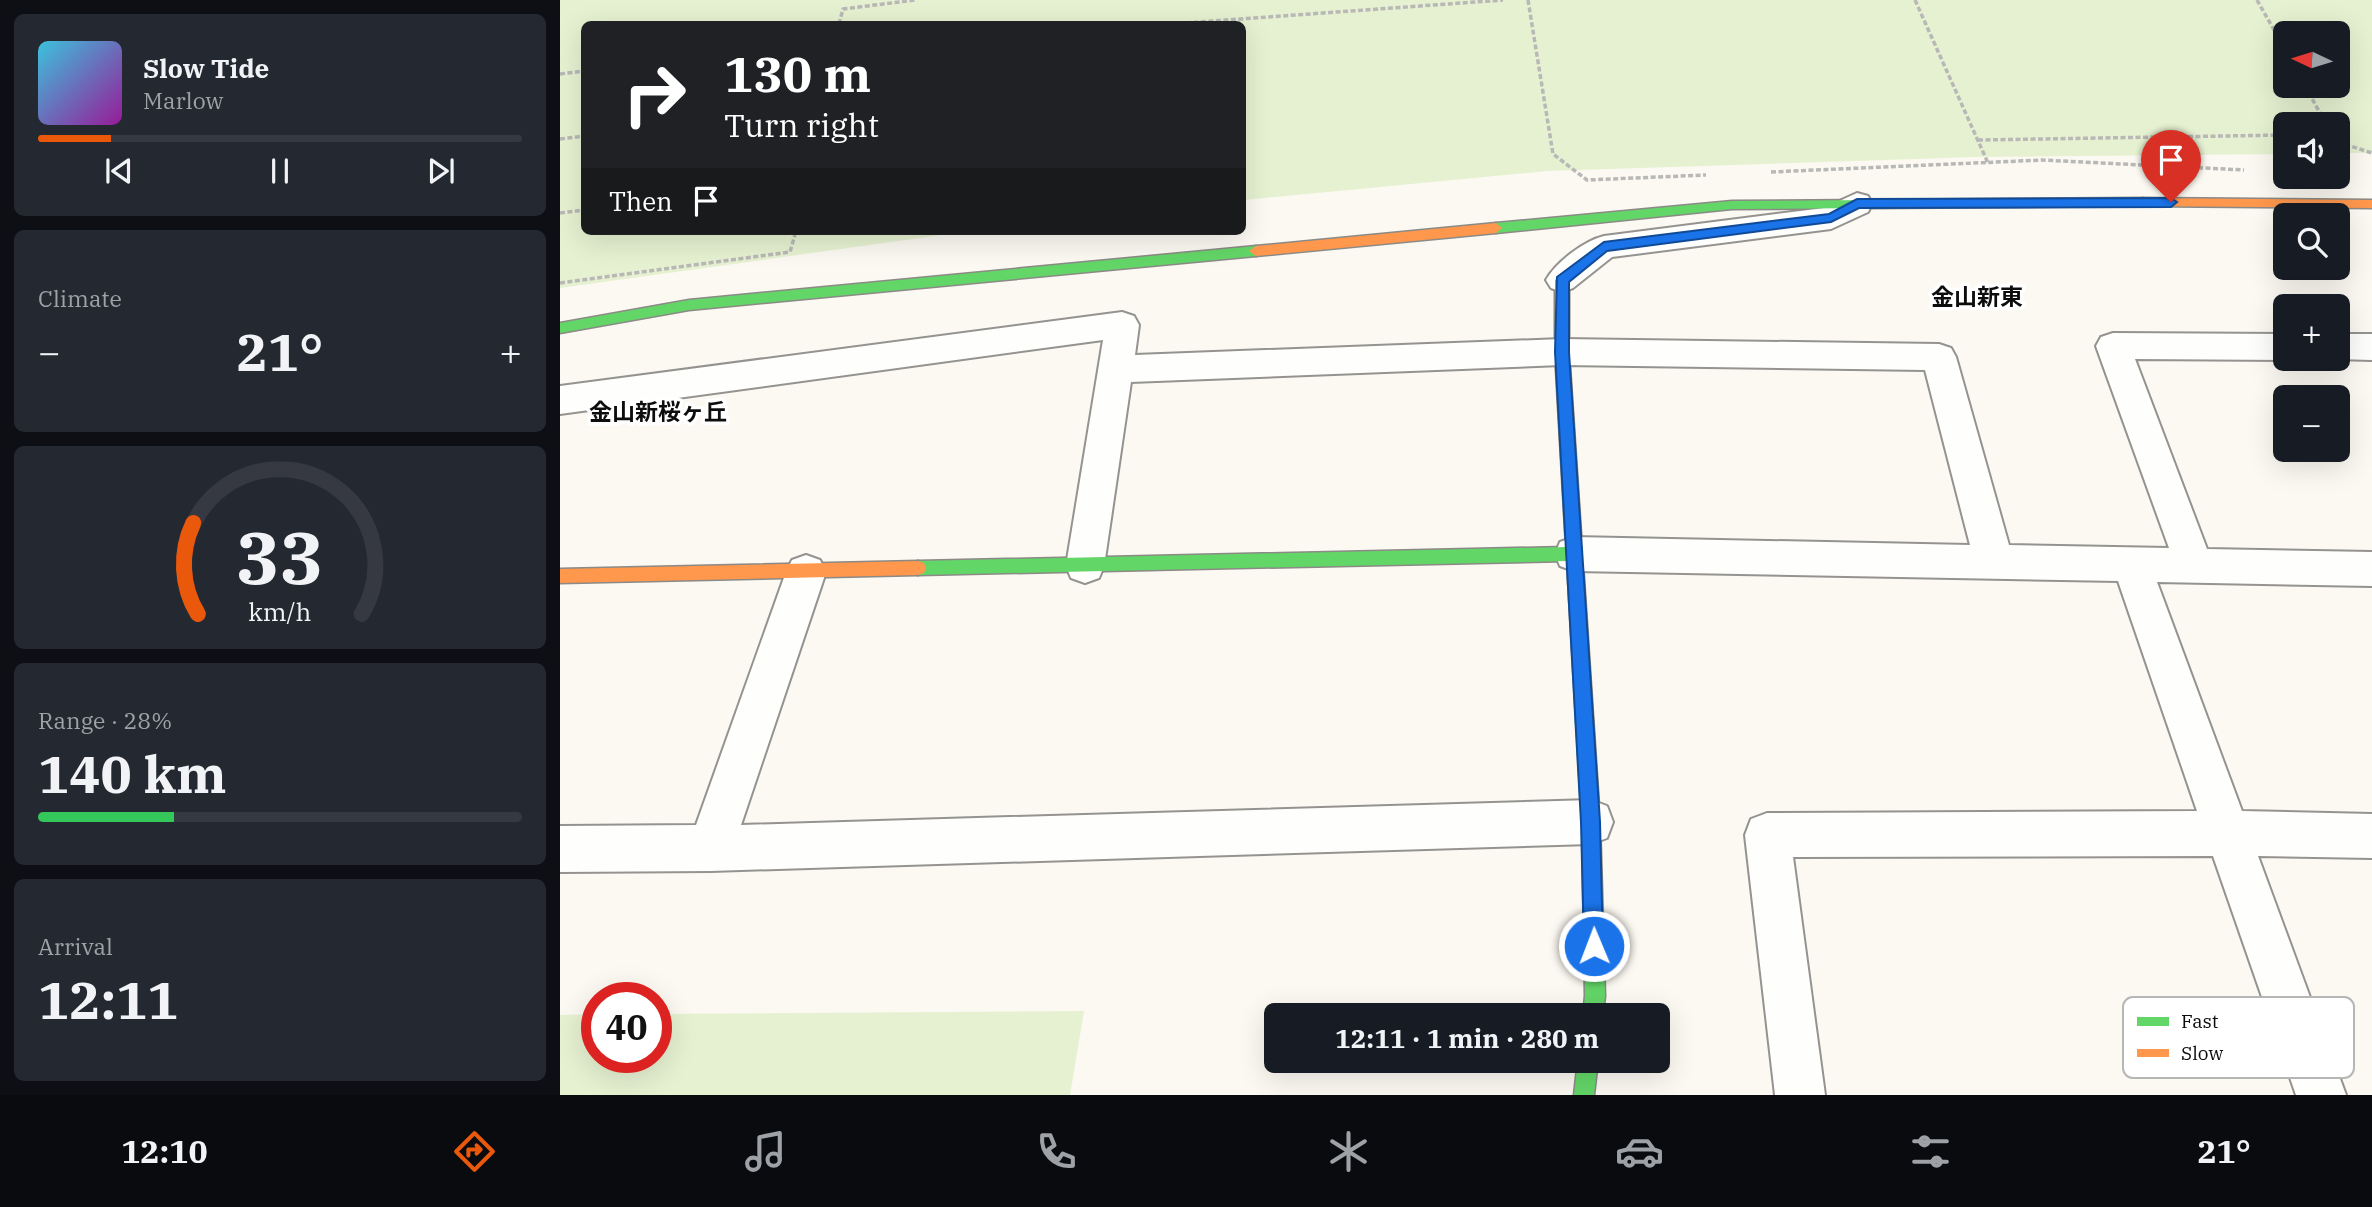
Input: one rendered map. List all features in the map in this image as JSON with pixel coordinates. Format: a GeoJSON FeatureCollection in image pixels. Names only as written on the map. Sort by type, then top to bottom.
{"type":"FeatureCollection","features":[{"type":"Feature","properties":{"kind":"street"},"geometry":{"type":"LineString","coordinates":[[1594,1003],[1591,822],[1562,352],[1562,280],[1604,247],[1831,218],[1857,204]]}},
{"type":"Feature","properties":{"kind":"street"},"geometry":{"type":"LineString","coordinates":[[560,328],[688,306],[1732,205],[2372,204]]}},
{"type":"Feature","properties":{"kind":"street"},"geometry":{"type":"LineString","coordinates":[[560,400],[1122,325],[1085,566]]}},
{"type":"Feature","properties":{"kind":"street"},"geometry":{"type":"LineString","coordinates":[[2194,565],[2113,346],[2273,347]]}},
{"type":"Feature","properties":{"kind":"street"},"geometry":{"type":"LineString","coordinates":[[2350,347],[2372,347]]}},
{"type":"Feature","properties":{"kind":"street"},"geometry":{"type":"LineString","coordinates":[[1116,369],[1562,352],[1938,357],[1994,561]]}},
{"type":"Feature","properties":{"kind":"street"},"geometry":{"type":"LineString","coordinates":[[560,576],[1574,554],[2372,569]]}},
{"type":"Feature","properties":{"kind":"street"},"geometry":{"type":"LineString","coordinates":[[2131,563],[2286,997]]}},
{"type":"Feature","properties":{"kind":"street"},"geometry":{"type":"LineString","coordinates":[[711,848],[806,572]]}},
{"type":"Feature","properties":{"kind":"street"},"geometry":{"type":"LineString","coordinates":[[560,849],[711,848],[1591,822]]}},
{"type":"Feature","properties":{"kind":"street"},"geometry":{"type":"LineString","coordinates":[[1800,1095],[1767,835],[2228,833],[2372,836]]}},
{"type":"Feature","properties":{"kind":"street"},"geometry":{"type":"LineString","coordinates":[[1584,1095],[1587,1073]]}},
{"type":"Feature","properties":{"kind":"street"},"geometry":{"type":"LineString","coordinates":[[2315,1078],[2321,1095]]}},
{"type":"Feature","properties":{"kind":"path"},"geometry":{"type":"LineString","coordinates":[[840,21],[843,9],[915,0]]}},
{"type":"Feature","properties":{"kind":"path"},"geometry":{"type":"LineString","coordinates":[[1212,21],[1503,0]]}},
{"type":"Feature","properties":{"kind":"path"},"geometry":{"type":"LineString","coordinates":[[1528,0],[1553,154],[1587,180],[1711,174]]}},
{"type":"Feature","properties":{"kind":"path"},"geometry":{"type":"LineString","coordinates":[[1915,0],[1988,163]]}},
{"type":"Feature","properties":{"kind":"path"},"geometry":{"type":"LineString","coordinates":[[2257,0],[2273,28]]}},
{"type":"Feature","properties":{"kind":"path"},"geometry":{"type":"LineString","coordinates":[[560,75],[581,72]]}},
{"type":"Feature","properties":{"kind":"path"},"geometry":{"type":"LineString","coordinates":[[1978,140],[2273,135]]}},
{"type":"Feature","properties":{"kind":"path"},"geometry":{"type":"LineString","coordinates":[[560,139],[581,136]]}},
{"type":"Feature","properties":{"kind":"path"},"geometry":{"type":"LineString","coordinates":[[2350,146],[2372,153]]}},
{"type":"Feature","properties":{"kind":"path"},"geometry":{"type":"LineString","coordinates":[[1767,172],[2042,160],[2245,170]]}},
{"type":"Feature","properties":{"kind":"path"},"geometry":{"type":"LineString","coordinates":[[560,213],[581,210]]}},
{"type":"Feature","properties":{"kind":"path"},"geometry":{"type":"LineString","coordinates":[[560,283],[790,252],[795,235]]}},
{"type":"Feature","properties":{"kind":"green space"},"geometry":{"type":"Polygon","coordinates":[[[560,0],[2372,0],[2372,153],[2350,153],[2350,112],[2273,112],[2273,154],[1975,157],[1547,171],[1246,200],[1246,21],[581,21],[581,235],[941,235],[560,288],[560,0]]]}},
{"type":"Feature","properties":{"kind":"green space"},"geometry":{"type":"Polygon","coordinates":[[[1084,1011],[1070,1095],[560,1095],[560,1015],[581,1014],[581,1073],[672,1073],[672,1014],[1084,1011]]]}},
{"type":"Feature","properties":{"kind":"traffic: fast"},"geometry":{"type":"LineString","coordinates":[[1496,228],[1732,205],[2143,202]]}},
{"type":"Feature","properties":{"kind":"traffic: fast"},"geometry":{"type":"LineString","coordinates":[[560,328],[689,305],[1256,251]]}},
{"type":"Feature","properties":{"kind":"traffic: fast"},"geometry":{"type":"LineString","coordinates":[[1562,280],[1562,352],[1591,822],[1594,1003]]}},
{"type":"Feature","properties":{"kind":"traffic: fast"},"geometry":{"type":"LineString","coordinates":[[918,568],[1574,554]]}},
{"type":"Feature","properties":{"kind":"traffic: fast"},"geometry":{"type":"LineString","coordinates":[[1584,1095],[1587,1073]]}},
{"type":"Feature","properties":{"kind":"traffic: slow"},"geometry":{"type":"LineString","coordinates":[[2143,202],[2372,204]]}},
{"type":"Feature","properties":{"kind":"traffic: slow"},"geometry":{"type":"LineString","coordinates":[[1256,251],[1496,228]]}},
{"type":"Feature","properties":{"kind":"traffic: slow"},"geometry":{"type":"LineString","coordinates":[[560,576],[918,568]]}},
{"type":"Feature","properties":{"kind":"district","name":"金山新東"},"geometry":{"type":"Point","coordinates":[1977,296]}},
{"type":"Feature","properties":{"kind":"district","name":"金山新桜ヶ丘"},"geometry":{"type":"Point","coordinates":[658,411]}},
{"type":"Feature","properties":{"kind":"route"},"geometry":{"type":"LineString","coordinates":[[1594,946],[1591,822],[1562,352],[1562,280],[1604,247],[1831,218],[1857,204],[2171,202]]}}]}
